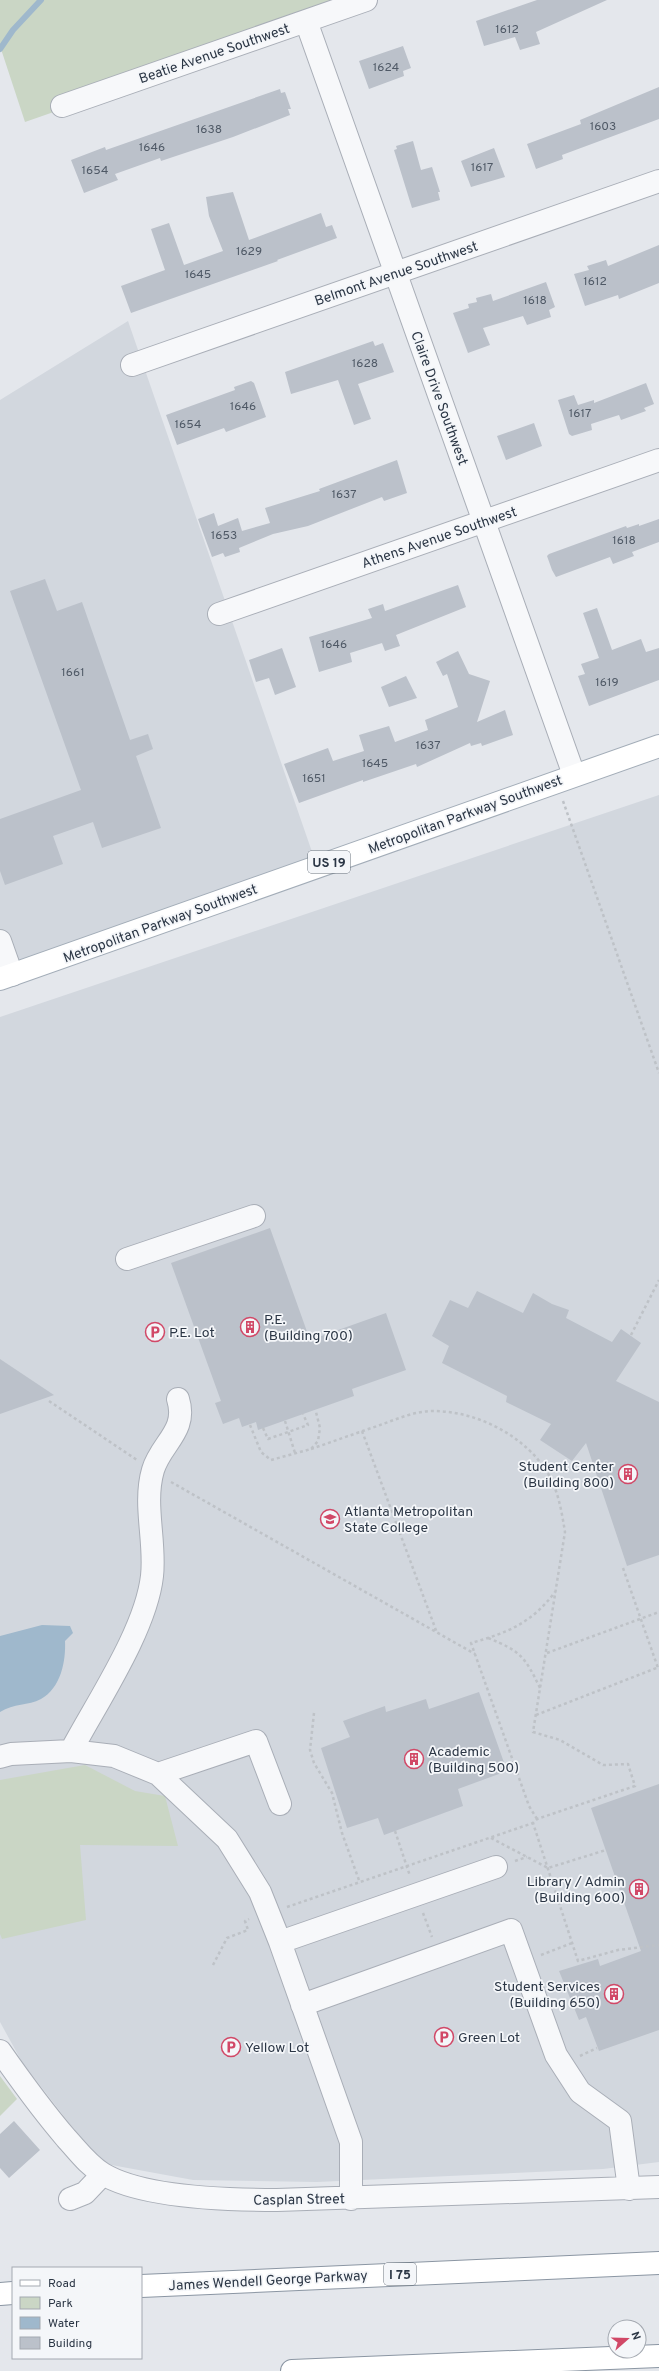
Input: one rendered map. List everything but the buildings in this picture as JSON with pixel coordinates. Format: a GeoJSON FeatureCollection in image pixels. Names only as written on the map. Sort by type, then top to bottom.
{"type":"FeatureCollection","features":[{"type":"Feature","properties":{"kind":"main road","name":"Metropolitan Parkway Southwest"},"geometry":{"type":"LineString","coordinates":[[6,977],[659,746]]}},
{"type":"Feature","properties":{"kind":"main road","name":"James Wendell George Parkway"},"geometry":{"type":"LineString","coordinates":[[142,2286],[659,2263]]}},
{"type":"Feature","properties":{"kind":"main road"},"geometry":{"type":"LineString","coordinates":[[0,2294],[12,2293]]}},
{"type":"Feature","properties":{"kind":"main road"},"geometry":{"type":"LineString","coordinates":[[292,2371],[659,2356]]}},
{"type":"Feature","properties":{"kind":"street","name":"Beatie Avenue Southwest"},"geometry":{"type":"LineString","coordinates":[[62,106],[366,0]]}},
{"type":"Feature","properties":{"kind":"street","name":"Claire Drive Southwest"},"geometry":{"type":"LineString","coordinates":[[306,21],[484,522],[565,778]]}},
{"type":"Feature","properties":{"kind":"street","name":"Belmont Avenue Southwest"},"geometry":{"type":"LineString","coordinates":[[132,365],[659,181]]}},
{"type":"Feature","properties":{"kind":"street","name":"Athens Avenue Southwest"},"geometry":{"type":"LineString","coordinates":[[219,614],[659,460]]}},
{"type":"Feature","properties":{"kind":"street"},"geometry":{"type":"LineString","coordinates":[[0,942],[6,977]]}},
{"type":"Feature","properties":{"kind":"street"},"geometry":{"type":"LineString","coordinates":[[127,1259],[254,1216]]}},
{"type":"Feature","properties":{"kind":"street"},"geometry":{"type":"LineString","coordinates":[[71,1751],[131,1640],[147,1602],[152,1576],[150,1501],[153,1470],[177,1430],[181,1410],[178,1399]]}},
{"type":"Feature","properties":{"kind":"street"},"geometry":{"type":"LineString","coordinates":[[158,1774],[256,1741],[280,1804]]}},
{"type":"Feature","properties":{"kind":"street"},"geometry":{"type":"LineString","coordinates":[[0,1757],[11,1754],[71,1751],[114,1756],[158,1774],[227,1839],[260,1892],[280,1942],[351,2142],[352,2199]]}},
{"type":"Feature","properties":{"kind":"street"},"geometry":{"type":"LineString","coordinates":[[280,1942],[496,1867]]}},
{"type":"Feature","properties":{"kind":"street"},"geometry":{"type":"LineString","coordinates":[[302,2005],[511,1930],[556,2055],[580,2092],[620,2121],[629,2189]]}},
{"type":"Feature","properties":{"kind":"street","name":"Casplan Street"},"geometry":{"type":"LineString","coordinates":[[0,2051],[43,2110],[86,2160],[103,2174],[130,2184],[193,2196],[256,2200],[352,2199],[659,2187]]}},
{"type":"Feature","properties":{"kind":"street"},"geometry":{"type":"LineString","coordinates":[[70,2199],[86,2192],[103,2174]]}},
{"type":"Feature","properties":{"kind":"path"},"geometry":{"type":"LineString","coordinates":[[565,778],[659,1074]]}},
{"type":"Feature","properties":{"kind":"path"},"geometry":{"type":"LineString","coordinates":[[631,1335],[659,1280]]}},
{"type":"Feature","properties":{"kind":"path"},"geometry":{"type":"LineString","coordinates":[[49,1401],[187,1492],[475,1654]]}},
{"type":"Feature","properties":{"kind":"path"},"geometry":{"type":"LineString","coordinates":[[250,1424],[261,1452],[271,1460],[409,1415],[433,1411],[461,1414],[490,1424],[514,1438],[532,1453],[550,1477],[560,1505],[565,1532],[533,1732],[560,1740],[603,1765],[628,1764],[635,1786],[537,1819],[533,1823],[491,1838],[279,1910]]}},
{"type":"Feature","properties":{"kind":"path"},"geometry":{"type":"LineString","coordinates":[[311,1448],[318,1441],[320,1428],[316,1412]]}},
{"type":"Feature","properties":{"kind":"path"},"geometry":{"type":"LineString","coordinates":[[263,1428],[268,1439],[289,1432],[308,1425],[303,1414]]}},
{"type":"Feature","properties":{"kind":"path"},"geometry":{"type":"LineString","coordinates":[[285,1421],[295,1453]]}},
{"type":"Feature","properties":{"kind":"path"},"geometry":{"type":"LineString","coordinates":[[362,1431],[437,1633]]}},
{"type":"Feature","properties":{"kind":"path"},"geometry":{"type":"LineString","coordinates":[[536,1715],[659,1668],[623,1568]]}},
{"type":"Feature","properties":{"kind":"path"},"geometry":{"type":"LineString","coordinates":[[537,1819],[529,1806],[471,1643],[520,1625],[544,1608],[556,1591]]}},
{"type":"Feature","properties":{"kind":"path"},"geometry":{"type":"LineString","coordinates":[[546,1653],[659,1612]]}},
{"type":"Feature","properties":{"kind":"path"},"geometry":{"type":"LineString","coordinates":[[488,1638],[509,1646],[520,1654],[530,1667],[540,1689]]}},
{"type":"Feature","properties":{"kind":"path"},"geometry":{"type":"LineString","coordinates":[[314,1713],[310,1750],[314,1763],[332,1793],[342,1833],[360,1883]]}},
{"type":"Feature","properties":{"kind":"path"},"geometry":{"type":"LineString","coordinates":[[533,1823],[578,1961],[618,1950],[659,1945]]}},
{"type":"Feature","properties":{"kind":"path"},"geometry":{"type":"LineString","coordinates":[[491,1838],[548,1868],[606,1850]]}},
{"type":"Feature","properties":{"kind":"path"},"geometry":{"type":"LineString","coordinates":[[426,1920],[430,1932]]}},
{"type":"Feature","properties":{"kind":"path"},"geometry":{"type":"LineString","coordinates":[[213,1965],[227,1938],[248,1930]]}},
{"type":"Feature","properties":{"kind":"path"},"geometry":{"type":"LineString","coordinates":[[538,1956],[572,1943]]}},
{"type":"Feature","properties":{"kind":"path"},"geometry":{"type":"LineString","coordinates":[[576,2058],[597,2048]]}},
{"type":"Feature","properties":{"kind":"shaded area"},"geometry":{"type":"Polygon","coordinates":[[[128,321],[319,872],[0,979],[0,400],[128,321]]]}},
{"type":"Feature","properties":{"kind":"shaded area","name":"Atlanta Metropolitan State College"},"geometry":{"type":"Polygon","coordinates":[[[659,795],[659,2162],[603,2169],[317,2182],[193,2180],[106,2164],[86,2145],[22,2062],[0,2022],[0,1017],[659,795]]]}},
{"type":"Feature","properties":{"kind":"green space"},"geometry":{"type":"Polygon","coordinates":[[[0,0],[375,0],[25,122],[0,46],[0,0]]]}},
{"type":"Feature","properties":{"kind":"green space"},"geometry":{"type":"Polygon","coordinates":[[[85,1765],[135,1791],[165,1796],[178,1846],[80,1845],[86,1920],[2,1939],[0,1934],[0,1780],[85,1765]]]}},
{"type":"Feature","properties":{"kind":"green space"},"geometry":{"type":"Polygon","coordinates":[[[0,2076],[17,2099],[0,2116],[0,2076]]]}},
{"type":"Feature","properties":{"kind":"water"},"geometry":{"type":"Polygon","coordinates":[[[42,1625],[70,1626],[73,1633],[65,1641],[63,1665],[58,1681],[48,1694],[41,1699],[31,1703],[10,1707],[0,1712],[0,1636],[42,1625]]]}},
{"type":"Feature","properties":{"kind":"waterway"},"geometry":{"type":"LineString","coordinates":[[0,49],[13,30],[41,0]]}},
{"type":"Feature","properties":{"kind":"place","name":"P.E. (Building 700)"},"geometry":{"type":"Point","coordinates":[250,1327]}},
{"type":"Feature","properties":{"kind":"place","name":"P.E. Lot"},"geometry":{"type":"Point","coordinates":[155,1332]}},
{"type":"Feature","properties":{"kind":"place","name":"Student Center (Building 800)"},"geometry":{"type":"Point","coordinates":[628,1474]}},
{"type":"Feature","properties":{"kind":"place","name":"Atlanta Metropolitan State College"},"geometry":{"type":"Point","coordinates":[330,1519]}},
{"type":"Feature","properties":{"kind":"place","name":"Academic (Building 500)"},"geometry":{"type":"Point","coordinates":[414,1759]}},
{"type":"Feature","properties":{"kind":"place","name":"Library / Admin (Building 600)"},"geometry":{"type":"Point","coordinates":[639,1889]}},
{"type":"Feature","properties":{"kind":"place","name":"Student Services (Building 650)"},"geometry":{"type":"Point","coordinates":[614,1994]}},
{"type":"Feature","properties":{"kind":"place","name":"Green Lot"},"geometry":{"type":"Point","coordinates":[444,2037]}},
{"type":"Feature","properties":{"kind":"place","name":"Yellow Lot"},"geometry":{"type":"Point","coordinates":[231,2047]}}]}
